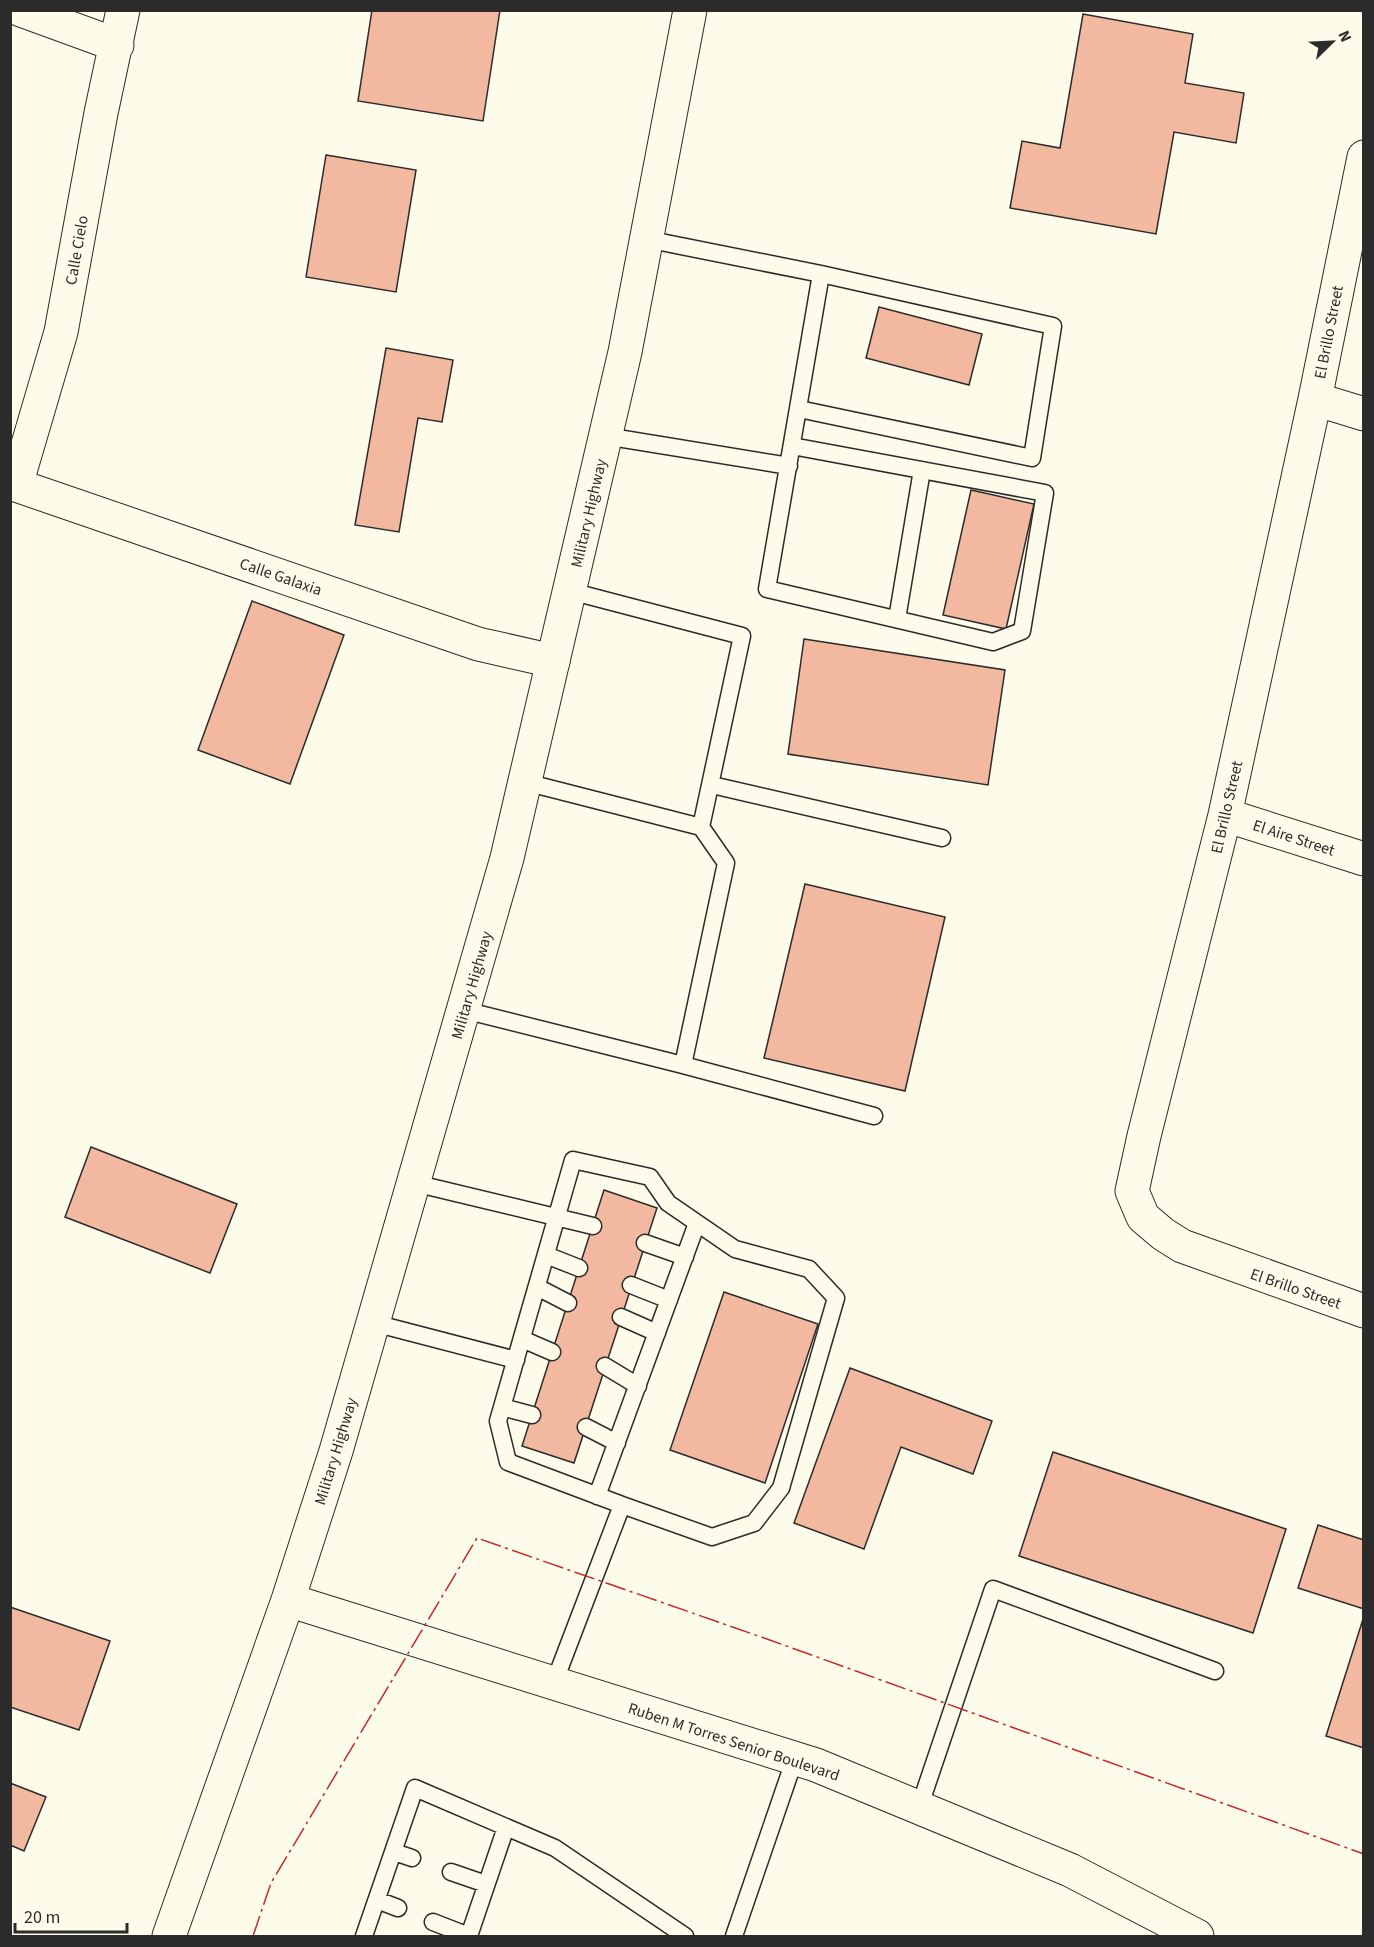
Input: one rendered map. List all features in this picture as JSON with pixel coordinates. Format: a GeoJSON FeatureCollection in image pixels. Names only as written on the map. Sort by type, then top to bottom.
{"type":"FeatureCollection","features":[{"type":"Feature","properties":{"kind":"main road"},"geometry":{"type":"LineString","coordinates":[[21,10],[117,45]]}},
{"type":"Feature","properties":{"kind":"main road","name":"Calle Cielo"},"geometry":{"type":"LineString","coordinates":[[14,484],[61,332],[101,113],[123,10]]}},
{"type":"Feature","properties":{"kind":"main road","name":"Military Highway"},"geometry":{"type":"LineString","coordinates":[[169,1936],[288,1600],[336,1451],[507,858],[625,352],[690,10]]}},
{"type":"Feature","properties":{"kind":"main road","name":"El Brillo Street"},"geometry":{"type":"LineString","coordinates":[[1364,157],[1315,399],[1225,815],[1132,1191],[1143,1217],[1182,1246],[1364,1311]]}},
{"type":"Feature","properties":{"kind":"main road"},"geometry":{"type":"LineString","coordinates":[[1315,399],[1364,414]]}},
{"type":"Feature","properties":{"kind":"main road","name":"Calle Galaxia"},"geometry":{"type":"LineString","coordinates":[[14,484],[478,644],[553,661]]}},
{"type":"Feature","properties":{"kind":"main road","name":"El Aire Street"},"geometry":{"type":"LineString","coordinates":[[1225,815],[1364,859]]}},
{"type":"Feature","properties":{"kind":"main road","name":"Ruben M Torres Senior Boulevard"},"geometry":{"type":"LineString","coordinates":[[288,1600],[816,1765],[1070,1870],[1197,1936]]}},
{"type":"Feature","properties":{"kind":"lane"},"geometry":{"type":"LineString","coordinates":[[646,239],[821,274],[1053,326],[1032,458],[799,409]]}},
{"type":"Feature","properties":{"kind":"lane"},"geometry":{"type":"LineString","coordinates":[[792,446],[1045,493],[1022,631],[993,642],[767,590],[821,274]]}},
{"type":"Feature","properties":{"kind":"lane"},"geometry":{"type":"LineString","coordinates":[[605,436],[789,466]]}},
{"type":"Feature","properties":{"kind":"lane"},"geometry":{"type":"LineString","coordinates":[[897,619],[922,470]]}},
{"type":"Feature","properties":{"kind":"lane"},"geometry":{"type":"LineString","coordinates":[[570,591],[742,636],[712,785],[701,827]]}},
{"type":"Feature","properties":{"kind":"lane"},"geometry":{"type":"LineString","coordinates":[[525,782],[701,827],[726,863],[683,1065]]}},
{"type":"Feature","properties":{"kind":"lane"},"geometry":{"type":"LineString","coordinates":[[712,785],[942,838]]}},
{"type":"Feature","properties":{"kind":"lane"},"geometry":{"type":"LineString","coordinates":[[464,1010],[874,1116]]}},
{"type":"Feature","properties":{"kind":"lane"},"geometry":{"type":"LineString","coordinates":[[573,1160],[650,1177],[668,1203],[697,1223],[735,1249],[809,1269],[836,1298],[781,1488],[754,1523],[712,1537],[508,1462],[498,1420],[573,1160]]}},
{"type":"Feature","properties":{"kind":"lane"},"geometry":{"type":"LineString","coordinates":[[414,1183],[592,1226]]}},
{"type":"Feature","properties":{"kind":"lane"},"geometry":{"type":"LineString","coordinates":[[597,1496],[697,1223]]}},
{"type":"Feature","properties":{"kind":"lane"},"geometry":{"type":"LineString","coordinates":[[645,1243],[685,1257]]}},
{"type":"Feature","properties":{"kind":"lane"},"geometry":{"type":"LineString","coordinates":[[546,1255],[579,1268]]}},
{"type":"Feature","properties":{"kind":"lane"},"geometry":{"type":"LineString","coordinates":[[632,1285],[669,1300]]}},
{"type":"Feature","properties":{"kind":"lane"},"geometry":{"type":"LineString","coordinates":[[537,1287],[568,1303]]}},
{"type":"Feature","properties":{"kind":"lane"},"geometry":{"type":"LineString","coordinates":[[621,1317],[657,1333]]}},
{"type":"Feature","properties":{"kind":"lane"},"geometry":{"type":"LineString","coordinates":[[374,1323],[516,1360]]}},
{"type":"Feature","properties":{"kind":"lane"},"geometry":{"type":"LineString","coordinates":[[522,1338],[552,1352]]}},
{"type":"Feature","properties":{"kind":"lane"},"geometry":{"type":"LineString","coordinates":[[606,1366],[638,1386]]}},
{"type":"Feature","properties":{"kind":"lane"},"geometry":{"type":"LineString","coordinates":[[502,1407],[532,1415]]}},
{"type":"Feature","properties":{"kind":"lane"},"geometry":{"type":"LineString","coordinates":[[586,1428],[617,1443]]}},
{"type":"Feature","properties":{"kind":"lane"},"geometry":{"type":"LineString","coordinates":[[554,1683],[622,1505]]}},
{"type":"Feature","properties":{"kind":"lane"},"geometry":{"type":"LineString","coordinates":[[919,1808],[993,1589],[1215,1671]]}},
{"type":"Feature","properties":{"kind":"lane"},"geometry":{"type":"LineString","coordinates":[[734,1936],[795,1758]]}},
{"type":"Feature","properties":{"kind":"lane"},"geometry":{"type":"LineString","coordinates":[[364,1936],[415,1788],[555,1848],[685,1936]]}},
{"type":"Feature","properties":{"kind":"lane"},"geometry":{"type":"LineString","coordinates":[[434,1922],[469,1936],[506,1827]]}},
{"type":"Feature","properties":{"kind":"lane"},"geometry":{"type":"LineString","coordinates":[[394,1852],[412,1858]]}},
{"type":"Feature","properties":{"kind":"lane"},"geometry":{"type":"LineString","coordinates":[[451,1872],[486,1884]]}},
{"type":"Feature","properties":{"kind":"lane"},"geometry":{"type":"LineString","coordinates":[[377,1900],[398,1908]]}},
{"type":"Feature","properties":{"kind":"building"},"geometry":{"type":"Polygon","coordinates":[[[372,10],[500,10],[483,121],[358,101],[372,10]]]}},
{"type":"Feature","properties":{"kind":"building"},"geometry":{"type":"Polygon","coordinates":[[[1083,14],[1193,34],[1185,83],[1244,93],[1236,143],[1174,132],[1156,234],[1010,208],[1022,141],[1060,148],[1083,14]]]}},
{"type":"Feature","properties":{"kind":"building"},"geometry":{"type":"Polygon","coordinates":[[[326,155],[416,170],[396,292],[306,277],[326,155]]]}},
{"type":"Feature","properties":{"kind":"building"},"geometry":{"type":"Polygon","coordinates":[[[879,307],[982,334],[969,385],[866,358],[879,307]]]}},
{"type":"Feature","properties":{"kind":"building"},"geometry":{"type":"Polygon","coordinates":[[[386,348],[453,360],[442,422],[418,418],[399,532],[355,525],[386,348]]]}},
{"type":"Feature","properties":{"kind":"building"},"geometry":{"type":"Polygon","coordinates":[[[971,490],[1034,504],[1006,629],[943,615],[971,490]]]}},
{"type":"Feature","properties":{"kind":"building"},"geometry":{"type":"Polygon","coordinates":[[[252,601],[344,635],[290,784],[198,750],[252,601]]]}},
{"type":"Feature","properties":{"kind":"building"},"geometry":{"type":"Polygon","coordinates":[[[804,639],[1005,670],[988,785],[788,754],[804,639]]]}},
{"type":"Feature","properties":{"kind":"building"},"geometry":{"type":"Polygon","coordinates":[[[805,884],[945,917],[905,1091],[764,1058],[805,884]]]}},
{"type":"Feature","properties":{"kind":"building"},"geometry":{"type":"Polygon","coordinates":[[[91,1147],[237,1204],[210,1273],[65,1217],[91,1147]]]}},
{"type":"Feature","properties":{"kind":"building"},"geometry":{"type":"Polygon","coordinates":[[[604,1190],[657,1208],[574,1463],[522,1446],[604,1190]]]}},
{"type":"Feature","properties":{"kind":"building"},"geometry":{"type":"Polygon","coordinates":[[[724,1292],[818,1324],[765,1483],[670,1450],[724,1292]]]}},
{"type":"Feature","properties":{"kind":"building"},"geometry":{"type":"Polygon","coordinates":[[[850,1368],[992,1421],[973,1474],[901,1447],[864,1549],[794,1523],[850,1368]]]}},
{"type":"Feature","properties":{"kind":"building"},"geometry":{"type":"Polygon","coordinates":[[[1053,1452],[1286,1529],[1253,1633],[1019,1556],[1053,1452]]]}},
{"type":"Feature","properties":{"kind":"building"},"geometry":{"type":"Polygon","coordinates":[[[1318,1525],[1364,1540],[1364,1609],[1298,1588],[1318,1525]]]}},
{"type":"Feature","properties":{"kind":"building"},"geometry":{"type":"Polygon","coordinates":[[[10,1607],[110,1641],[79,1730],[10,1707],[10,1607]]]}},
{"type":"Feature","properties":{"kind":"building"},"geometry":{"type":"Polygon","coordinates":[[[1364,1616],[1364,1748],[1326,1736],[1364,1616]]]}},
{"type":"Feature","properties":{"kind":"building"},"geometry":{"type":"Polygon","coordinates":[[[10,1783],[46,1797],[24,1851],[10,1845],[10,1783]]]}},
{"type":"Feature","properties":{"kind":"power"},"geometry":{"type":"LineString","coordinates":[[253,1936],[271,1883],[477,1538],[767,1639],[1364,1854]]}}]}
